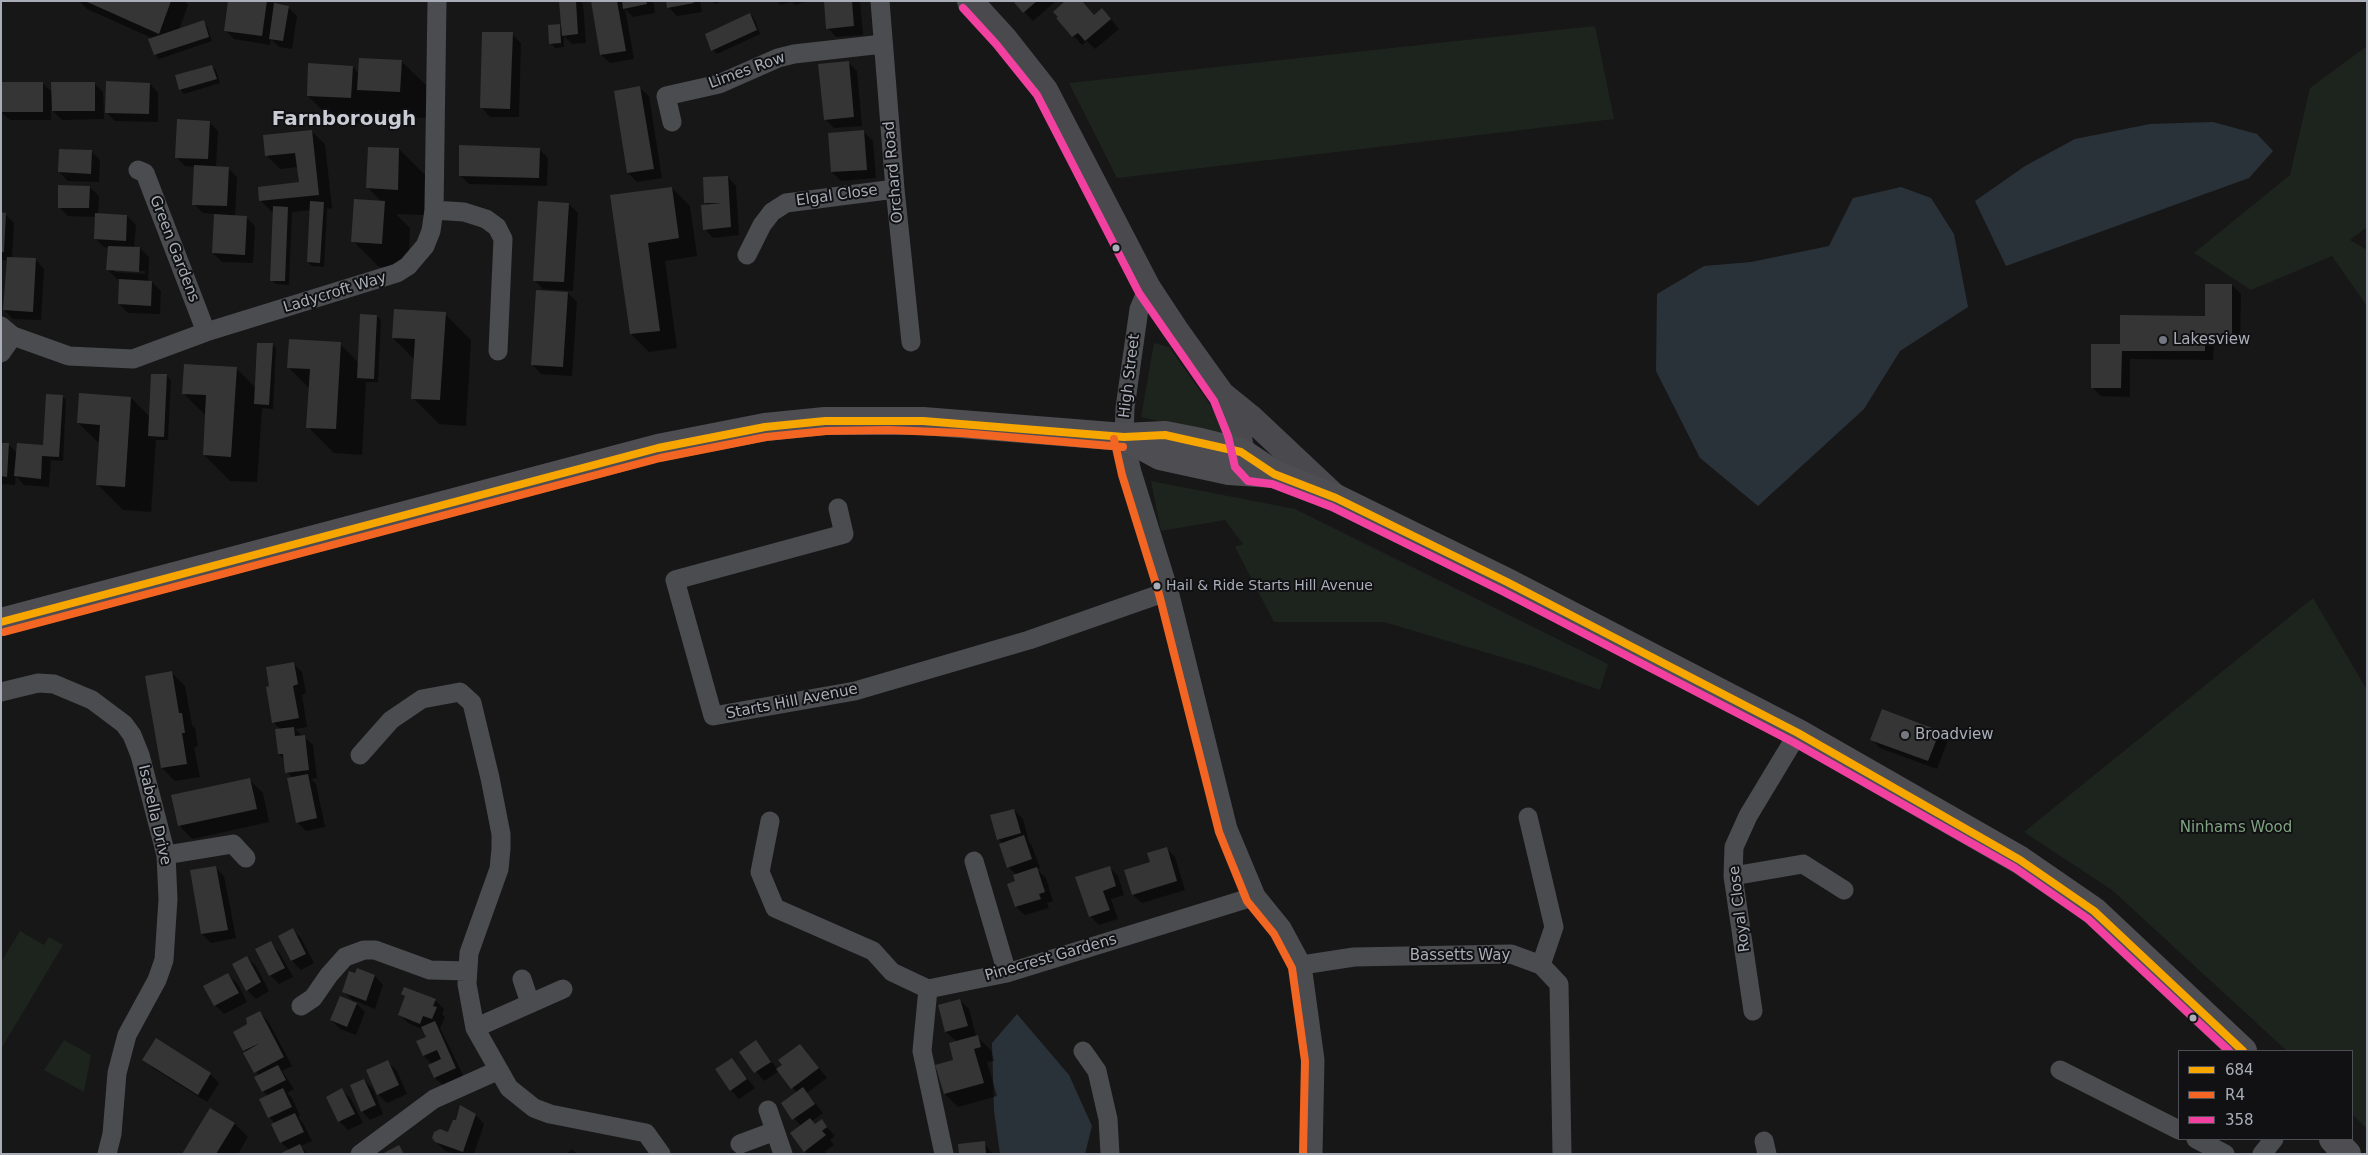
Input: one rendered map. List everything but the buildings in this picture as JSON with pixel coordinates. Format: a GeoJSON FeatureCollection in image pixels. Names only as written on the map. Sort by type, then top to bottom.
{"type":"FeatureCollection","features":[{"type":"Feature","properties":{"kind":"highway"},"geometry":{"type":"LineString","coordinates":[[1,622],[658,448],[765,427],[825,421],[888,420],[962,423],[1124,437],[1165,435],[1257,466],[1336,498],[1507,582],[1798,733],[2020,860],[2094,911],[2243,1050]]}},
{"type":"Feature","properties":{"kind":"highway"},"geometry":{"type":"LineString","coordinates":[[2334,1140],[2347,1154]]}},
{"type":"Feature","properties":{"kind":"main road"},"geometry":{"type":"LineString","coordinates":[[970,1],[1010,44],[1045,90],[1148,288],[1223,396],[1238,433],[1257,466]]}},
{"type":"Feature","properties":{"kind":"main road"},"geometry":{"type":"LineString","coordinates":[[1223,396],[1250,417],[1336,498]]}},
{"type":"Feature","properties":{"kind":"street","name":"Ladycroft Way"},"geometry":{"type":"LineString","coordinates":[[7,331],[69,356],[133,359],[206,332],[397,274],[408,266],[425,246],[432,231],[434,210],[437,1]]}},
{"type":"Feature","properties":{"kind":"street","name":"Orchard Road"},"geometry":{"type":"LineString","coordinates":[[880,1],[895,188],[911,342]]}},
{"type":"Feature","properties":{"kind":"street","name":"Limes Row"},"geometry":{"type":"LineString","coordinates":[[672,122],[666,96],[719,84],[778,58],[794,54],[884,44]]}},
{"type":"Feature","properties":{"kind":"street","name":"Green Gardens"},"geometry":{"type":"LineString","coordinates":[[138,170],[146,173],[206,332]]}},
{"type":"Feature","properties":{"kind":"street","name":"Elgal Close"},"geometry":{"type":"LineString","coordinates":[[747,255],[762,225],[772,212],[786,204],[895,188]]}},
{"type":"Feature","properties":{"kind":"street"},"geometry":{"type":"LineString","coordinates":[[434,210],[464,212],[486,219],[497,227],[503,239],[498,351]]}},
{"type":"Feature","properties":{"kind":"street","name":"High Street"},"geometry":{"type":"LineString","coordinates":[[1148,288],[1139,309],[1125,408],[1124,437],[1132,472],[1169,591],[1228,829],[1256,896],[1282,928],[1302,965]]}},
{"type":"Feature","properties":{"kind":"street"},"geometry":{"type":"LineString","coordinates":[[1,353],[7,331]]}},
{"type":"Feature","properties":{"kind":"street","name":"Starts Hill Avenue"},"geometry":{"type":"LineString","coordinates":[[838,508],[844,534],[675,580],[713,716],[856,691],[1029,640],[1169,591]]}},
{"type":"Feature","properties":{"kind":"street","name":"Isabella Drive"},"geometry":{"type":"LineString","coordinates":[[1,692],[38,683],[54,684],[92,700],[124,724],[140,754],[166,855],[168,899],[164,960],[157,980],[127,1035],[117,1073],[112,1134],[108,1154]]}},
{"type":"Feature","properties":{"kind":"street"},"geometry":{"type":"LineString","coordinates":[[360,755],[391,720],[422,699],[460,692],[472,703],[501,834],[499,869],[469,953],[467,984],[475,1028],[509,1088],[534,1108],[550,1114],[646,1133],[660,1154]]}},
{"type":"Feature","properties":{"kind":"street","name":"Royal Close"},"geometry":{"type":"LineString","coordinates":[[1754,1011],[1733,876],[1734,847],[1748,816],[1798,733]]}},
{"type":"Feature","properties":{"kind":"street"},"geometry":{"type":"LineString","coordinates":[[1528,818],[1554,927],[1541,965]]}},
{"type":"Feature","properties":{"kind":"street"},"geometry":{"type":"LineString","coordinates":[[770,820],[760,872],[775,908],[873,951],[892,972],[928,989],[922,1051],[944,1154]]}},
{"type":"Feature","properties":{"kind":"street"},"geometry":{"type":"LineString","coordinates":[[166,855],[233,844],[246,858]]}},
{"type":"Feature","properties":{"kind":"street"},"geometry":{"type":"LineString","coordinates":[[974,861],[1007,973]]}},
{"type":"Feature","properties":{"kind":"street"},"geometry":{"type":"LineString","coordinates":[[1733,876],[1802,864],[1844,890]]}},
{"type":"Feature","properties":{"kind":"street","name":"Pinecrest Gardens"},"geometry":{"type":"LineString","coordinates":[[928,989],[1007,973],[1256,896]]}},
{"type":"Feature","properties":{"kind":"street"},"geometry":{"type":"LineString","coordinates":[[301,1006],[313,998],[329,975],[345,957],[364,950],[374,950],[430,970],[467,971]]}},
{"type":"Feature","properties":{"kind":"street","name":"Bassetts Way"},"geometry":{"type":"LineString","coordinates":[[1302,965],[1354,956],[1511,954],[1541,965],[1559,984],[1562,1154]]}},
{"type":"Feature","properties":{"kind":"street"},"geometry":{"type":"LineString","coordinates":[[1302,965],[1316,1060],[1313,1154]]}},
{"type":"Feature","properties":{"kind":"street"},"geometry":{"type":"LineString","coordinates":[[522,979],[530,1003]]}},
{"type":"Feature","properties":{"kind":"street"},"geometry":{"type":"LineString","coordinates":[[475,1028],[563,990]]}},
{"type":"Feature","properties":{"kind":"street"},"geometry":{"type":"LineString","coordinates":[[1083,1051],[1097,1071],[1108,1120],[1110,1154]]}},
{"type":"Feature","properties":{"kind":"street"},"geometry":{"type":"LineString","coordinates":[[360,1154],[434,1100],[499,1070]]}},
{"type":"Feature","properties":{"kind":"street"},"geometry":{"type":"LineString","coordinates":[[2060,1070],[2178,1129]]}},
{"type":"Feature","properties":{"kind":"street"},"geometry":{"type":"LineString","coordinates":[[768,1110],[783,1154]]}},
{"type":"Feature","properties":{"kind":"street"},"geometry":{"type":"LineString","coordinates":[[740,1144],[776,1131]]}},
{"type":"Feature","properties":{"kind":"street"},"geometry":{"type":"LineString","coordinates":[[2198,1140],[2225,1154]]}},
{"type":"Feature","properties":{"kind":"street"},"geometry":{"type":"LineString","coordinates":[[2262,1154],[2273,1140]]}},
{"type":"Feature","properties":{"kind":"green space"},"geometry":{"type":"Polygon","coordinates":[[[1595,26],[1614,119],[1117,178],[1069,83],[1595,26]]]}},
{"type":"Feature","properties":{"kind":"green space"},"geometry":{"type":"Polygon","coordinates":[[[2367,46],[2367,227],[2350,240],[2367,250],[2367,306],[2332,256],[2251,290],[2194,253],[2290,175],[2310,88],[2367,46]]]}},
{"type":"Feature","properties":{"kind":"green space"},"geometry":{"type":"Polygon","coordinates":[[[1154,343],[1169,347],[1226,427],[1220,436],[1141,417],[1154,343]]]}},
{"type":"Feature","properties":{"kind":"green space"},"geometry":{"type":"Polygon","coordinates":[[[1151,481],[1295,509],[1608,664],[1600,690],[1538,668],[1384,622],[1274,622],[1235,547],[1243,544],[1225,520],[1161,531],[1151,481]]]}},
{"type":"Feature","properties":{"kind":"green space","name":"Ninhams Wood"},"geometry":{"type":"Polygon","coordinates":[[[2313,598],[2367,690],[2367,1129],[2353,1115],[2353,1050],[2286,1050],[2112,890],[2024,832],[2313,598]]]}},
{"type":"Feature","properties":{"kind":"green space"},"geometry":{"type":"Polygon","coordinates":[[[20,931],[44,945],[49,937],[63,945],[1,1049],[1,962],[20,931]]]}},
{"type":"Feature","properties":{"kind":"green space"},"geometry":{"type":"Polygon","coordinates":[[[64,1040],[91,1055],[84,1092],[44,1070],[64,1040]]]}},
{"type":"Feature","properties":{"kind":"shaded area"},"geometry":{"type":"Polygon","coordinates":[[[2213,122],[2257,134],[2273,151],[2249,178],[2006,266],[1975,201],[2025,166],[2075,139],[2150,124],[2213,122]]]}},
{"type":"Feature","properties":{"kind":"shaded area"},"geometry":{"type":"Polygon","coordinates":[[[1901,187],[1931,198],[1954,234],[1968,307],[1900,351],[1864,409],[1758,506],[1700,458],[1656,371],[1657,294],[1704,266],[1751,262],[1829,246],[1853,198],[1901,187]]]}},
{"type":"Feature","properties":{"kind":"shaded area"},"geometry":{"type":"Polygon","coordinates":[[[1017,1014],[1069,1075],[1092,1126],[1085,1154],[1000,1154],[994,1111],[992,1043],[1017,1014]]]}},
{"type":"Feature","properties":{"kind":"transit line","name":"358"},"geometry":{"type":"LineString","coordinates":[[963,8],[996,44],[1037,95],[1139,293],[1214,401],[1228,436],[1235,467],[1248,481],[1272,484],[1332,507],[1502,591],[1793,742],[2015,868],[2088,919],[2228,1050]]}},
{"type":"Feature","properties":{"kind":"transit line","name":"684"},"geometry":{"type":"LineString","coordinates":[[1,622],[658,448],[765,427],[825,421],[923,421],[1124,437],[1165,435],[1241,452],[1274,474],[1336,498],[1507,582],[1798,733],[2020,860],[2094,911],[2242,1050]]}},
{"type":"Feature","properties":{"kind":"transit line","name":"R4"},"geometry":{"type":"LineString","coordinates":[[4,632],[660,458],[766,437],[826,431],[889,430],[961,433],[1123,447]]}},
{"type":"Feature","properties":{"kind":"transit line","name":"R4"},"geometry":{"type":"LineString","coordinates":[[1114,439],[1122,475],[1159,594],[1219,832],[1247,901],[1274,934],[1292,968],[1305,1061],[1303,1154]]}},
{"type":"Feature","properties":{"kind":"place","name":"Lakesview"},"geometry":{"type":"Point","coordinates":[2163,340]}},
{"type":"Feature","properties":{"kind":"place","name":"Hail & Ride Starts Hill Avenue"},"geometry":{"type":"Point","coordinates":[1157,586]}},
{"type":"Feature","properties":{"kind":"place","name":"Broadview"},"geometry":{"type":"Point","coordinates":[1905,735]}},
{"type":"Feature","properties":{"kind":"district","name":"Farnborough"},"geometry":{"type":"Point","coordinates":[344,120]}}]}
